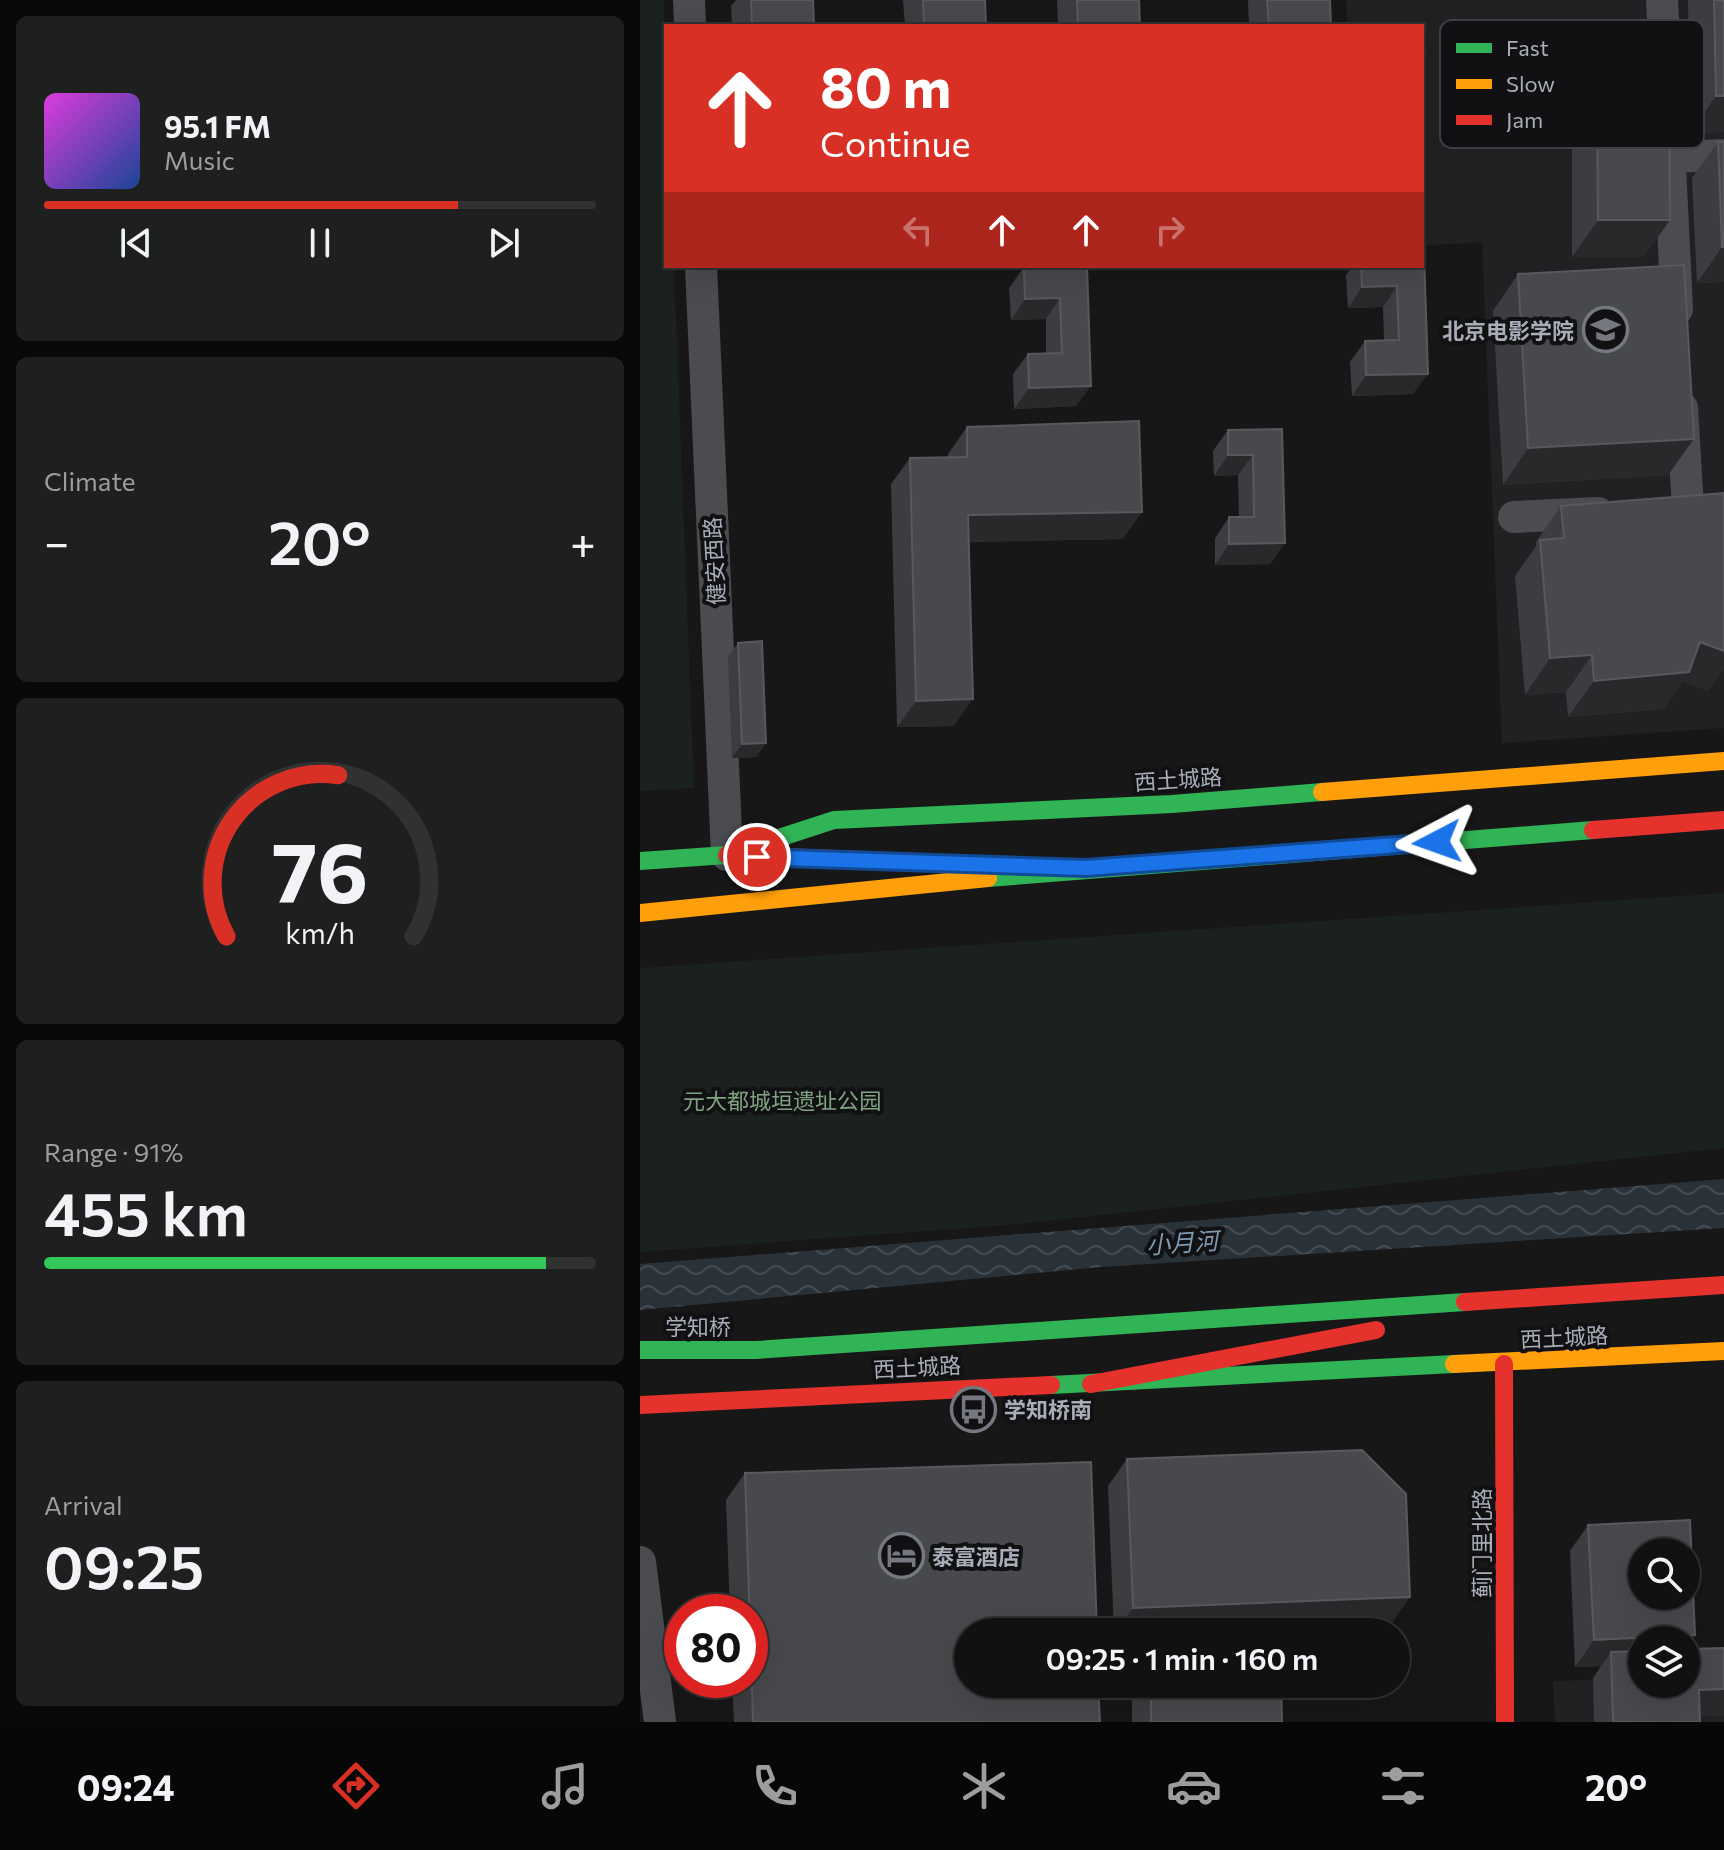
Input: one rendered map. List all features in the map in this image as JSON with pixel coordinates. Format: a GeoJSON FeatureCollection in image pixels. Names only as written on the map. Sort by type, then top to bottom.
{"type":"FeatureCollection","features":[{"type":"Feature","properties":{"kind":"main road","name":"西土城路"},"geometry":{"type":"LineString","coordinates":[[640,861],[727,855],[834,820],[1172,804],[1724,761]]}},
{"type":"Feature","properties":{"kind":"main road"},"geometry":{"type":"LineString","coordinates":[[640,913],[1086,868],[1724,820]]}},
{"type":"Feature","properties":{"kind":"main road"},"geometry":{"type":"LineString","coordinates":[[727,855],[1086,868]]}},
{"type":"Feature","properties":{"kind":"main road","name":"西土城路"},"geometry":{"type":"LineString","coordinates":[[756,1350],[1724,1285]]}},
{"type":"Feature","properties":{"kind":"main road"},"geometry":{"type":"LineString","coordinates":[[1091,1384],[1560,1294]]}},
{"type":"Feature","properties":{"kind":"main road","name":"学知桥"},"geometry":{"type":"LineString","coordinates":[[640,1350],[756,1350]]}},
{"type":"Feature","properties":{"kind":"main road","name":"西土城路"},"geometry":{"type":"LineString","coordinates":[[640,1405],[1724,1351]]}},
{"type":"Feature","properties":{"kind":"main road","name":"蓟门里北路"},"geometry":{"type":"LineString","coordinates":[[1504,1364],[1505,1722]]}},
{"type":"Feature","properties":{"kind":"street"},"geometry":{"type":"LineString","coordinates":[[689,0],[690,24]]}},
{"type":"Feature","properties":{"kind":"street"},"geometry":{"type":"LineString","coordinates":[[1662,0],[1663,20]]}},
{"type":"Feature","properties":{"kind":"street"},"geometry":{"type":"LineString","coordinates":[[1670,148],[1679,339]]}},
{"type":"Feature","properties":{"kind":"street"},"geometry":{"type":"LineString","coordinates":[[1670,157],[1724,155]]}},
{"type":"Feature","properties":{"kind":"street","name":"健安西路"},"geometry":{"type":"LineString","coordinates":[[701,268],[727,855]]}},
{"type":"Feature","properties":{"kind":"street"},"geometry":{"type":"LineString","coordinates":[[1656,510],[1681,385]]}},
{"type":"Feature","properties":{"kind":"street"},"geometry":{"type":"LineString","coordinates":[[1514,517],[1724,507]]}},
{"type":"Feature","properties":{"kind":"street"},"geometry":{"type":"LineString","coordinates":[[640,1562],[660,1722]]}},
{"type":"Feature","properties":{"kind":"shaded area","name":"北京电影学院"},"geometry":{"type":"Polygon","coordinates":[[[1346,0],[1724,0],[1724,728],[1502,743],[1482,242],[1424,246],[1424,24],[1347,24],[1346,0]]]}},
{"type":"Feature","properties":{"kind":"shaded area"},"geometry":{"type":"Polygon","coordinates":[[[1724,1674],[1724,1722],[1555,1722],[1553,1681],[1628,1678],[1628,1698],[1700,1698],[1700,1680],[1724,1674]]]}},
{"type":"Feature","properties":{"kind":"green space"},"geometry":{"type":"Polygon","coordinates":[[[640,0],[664,0],[664,268],[674,268],[694,788],[640,791],[640,0]]]}},
{"type":"Feature","properties":{"kind":"green space","name":"元大都城垣遗址公园"},"geometry":{"type":"Polygon","coordinates":[[[1724,893],[1724,1148],[1009,1225],[640,1252],[640,968],[1724,893]]]}},
{"type":"Feature","properties":{"kind":"water","name":"小月河"},"geometry":{"type":"Polygon","coordinates":[[[1724,1179],[1724,1228],[1101,1267],[640,1310],[640,1264],[1724,1179]]]}},
{"type":"Feature","properties":{"kind":"building"},"geometry":{"type":"Polygon","coordinates":[[[751,0],[813,0],[814,24],[752,24],[751,0]]]}},
{"type":"Feature","properties":{"kind":"building"},"geometry":{"type":"Polygon","coordinates":[[[923,0],[985,0],[986,24],[924,24],[923,0]]]}},
{"type":"Feature","properties":{"kind":"building"},"geometry":{"type":"Polygon","coordinates":[[[1077,0],[1139,0],[1140,24],[1078,24],[1077,0]]]}},
{"type":"Feature","properties":{"kind":"building"},"geometry":{"type":"Polygon","coordinates":[[[1267,0],[1330,0],[1331,24],[1269,24],[1267,0]]]}},
{"type":"Feature","properties":{"kind":"building"},"geometry":{"type":"Polygon","coordinates":[[[1714,0],[1724,0],[1724,96],[1716,96],[1714,0]]]}},
{"type":"Feature","properties":{"kind":"building"},"geometry":{"type":"Polygon","coordinates":[[[1718,142],[1724,142],[1724,247],[1722,247],[1718,142]]]}},
{"type":"Feature","properties":{"kind":"building"},"geometry":{"type":"Polygon","coordinates":[[[1597,148],[1669,148],[1670,220],[1598,220],[1597,148]]]}},
{"type":"Feature","properties":{"kind":"building"},"geometry":{"type":"Polygon","coordinates":[[[1424,253],[1428,374],[1366,375],[1365,341],[1399,340],[1397,286],[1362,287],[1361,268],[1424,268],[1424,253]]]}},
{"type":"Feature","properties":{"kind":"building"},"geometry":{"type":"Polygon","coordinates":[[[1684,265],[1694,439],[1528,448],[1518,274],[1684,265]]]}},
{"type":"Feature","properties":{"kind":"building"},"geometry":{"type":"Polygon","coordinates":[[[1024,268],[1087,268],[1091,386],[1029,388],[1028,354],[1062,353],[1060,298],[1025,299],[1024,268]]]}},
{"type":"Feature","properties":{"kind":"building"},"geometry":{"type":"Polygon","coordinates":[[[1139,421],[1142,512],[968,515],[973,699],[916,701],[910,458],[967,457],[967,427],[1139,421]]]}},
{"type":"Feature","properties":{"kind":"building"},"geometry":{"type":"Polygon","coordinates":[[[1282,429],[1285,543],[1229,544],[1229,517],[1254,517],[1253,455],[1228,455],[1228,430],[1282,429]]]}},
{"type":"Feature","properties":{"kind":"building"},"geometry":{"type":"Polygon","coordinates":[[[1724,493],[1724,651],[1700,642],[1689,672],[1594,681],[1592,655],[1550,658],[1540,540],[1564,538],[1561,506],[1724,493]]]}},
{"type":"Feature","properties":{"kind":"building"},"geometry":{"type":"Polygon","coordinates":[[[762,641],[766,743],[742,744],[738,643],[762,641]]]}},
{"type":"Feature","properties":{"kind":"building"},"geometry":{"type":"Polygon","coordinates":[[[1362,1450],[1406,1494],[1410,1597],[1133,1608],[1127,1459],[1362,1450]]]}},
{"type":"Feature","properties":{"kind":"building","name":"泰富酒店"},"geometry":{"type":"Polygon","coordinates":[[[1091,1462],[1097,1618],[954,1618],[954,1698],[1099,1698],[1100,1722],[753,1722],[752,1698],[768,1698],[768,1594],[749,1594],[745,1473],[1091,1462]]]}},
{"type":"Feature","properties":{"kind":"building"},"geometry":{"type":"Polygon","coordinates":[[[1690,1520],[1691,1538],[1628,1538],[1628,1610],[1694,1610],[1695,1626],[1628,1626],[1628,1638],[1594,1640],[1588,1525],[1690,1520]]]}},
{"type":"Feature","properties":{"kind":"building"},"geometry":{"type":"Polygon","coordinates":[[[1724,1648],[1724,1689],[1700,1690],[1700,1649],[1724,1648]]]}},
{"type":"Feature","properties":{"kind":"building"},"geometry":{"type":"Polygon","coordinates":[[[1628,1651],[1628,1698],[1699,1698],[1700,1722],[1613,1722],[1611,1652],[1628,1651]]]}},
{"type":"Feature","properties":{"kind":"building"},"geometry":{"type":"Polygon","coordinates":[[[1151,1698],[1281,1698],[1282,1722],[1151,1722],[1151,1698]]]}},
{"type":"Feature","properties":{"kind":"traffic: fast"},"geometry":{"type":"LineString","coordinates":[[640,861],[727,855],[834,820],[1172,804],[1322,792]]}},
{"type":"Feature","properties":{"kind":"traffic: fast"},"geometry":{"type":"LineString","coordinates":[[988,878],[1593,830]]}},
{"type":"Feature","properties":{"kind":"traffic: fast"},"geometry":{"type":"LineString","coordinates":[[640,1350],[756,1350],[1465,1302]]}},
{"type":"Feature","properties":{"kind":"traffic: fast"},"geometry":{"type":"LineString","coordinates":[[1051,1385],[1454,1364]]}},
{"type":"Feature","properties":{"kind":"traffic: slow"},"geometry":{"type":"LineString","coordinates":[[1322,792],[1724,761]]}},
{"type":"Feature","properties":{"kind":"traffic: slow"},"geometry":{"type":"LineString","coordinates":[[640,913],[988,878]]}},
{"type":"Feature","properties":{"kind":"traffic: slow"},"geometry":{"type":"LineString","coordinates":[[1454,1364],[1724,1351]]}},
{"type":"Feature","properties":{"kind":"traffic: jam"},"geometry":{"type":"LineString","coordinates":[[1593,830],[1724,820]]}},
{"type":"Feature","properties":{"kind":"traffic: jam"},"geometry":{"type":"LineString","coordinates":[[727,855],[916,862]]}},
{"type":"Feature","properties":{"kind":"traffic: jam"},"geometry":{"type":"LineString","coordinates":[[1465,1302],[1724,1285]]}},
{"type":"Feature","properties":{"kind":"traffic: jam"},"geometry":{"type":"LineString","coordinates":[[1091,1384],[1376,1330]]}},
{"type":"Feature","properties":{"kind":"traffic: jam"},"geometry":{"type":"LineString","coordinates":[[1504,1364],[1505,1722]]}},
{"type":"Feature","properties":{"kind":"traffic: jam"},"geometry":{"type":"LineString","coordinates":[[640,1405],[1051,1385]]}},
{"type":"Feature","properties":{"kind":"place","name":"北京电影学院"},"geometry":{"type":"Point","coordinates":[1605,330]}},
{"type":"Feature","properties":{"kind":"place","name":"学知桥南"},"geometry":{"type":"Point","coordinates":[973,1409]}},
{"type":"Feature","properties":{"kind":"place","name":"泰富酒店"},"geometry":{"type":"Point","coordinates":[901,1556]}},
{"type":"Feature","properties":{"kind":"route"},"geometry":{"type":"LineString","coordinates":[[757,857],[1086,868],[1437,842]]}}]}
